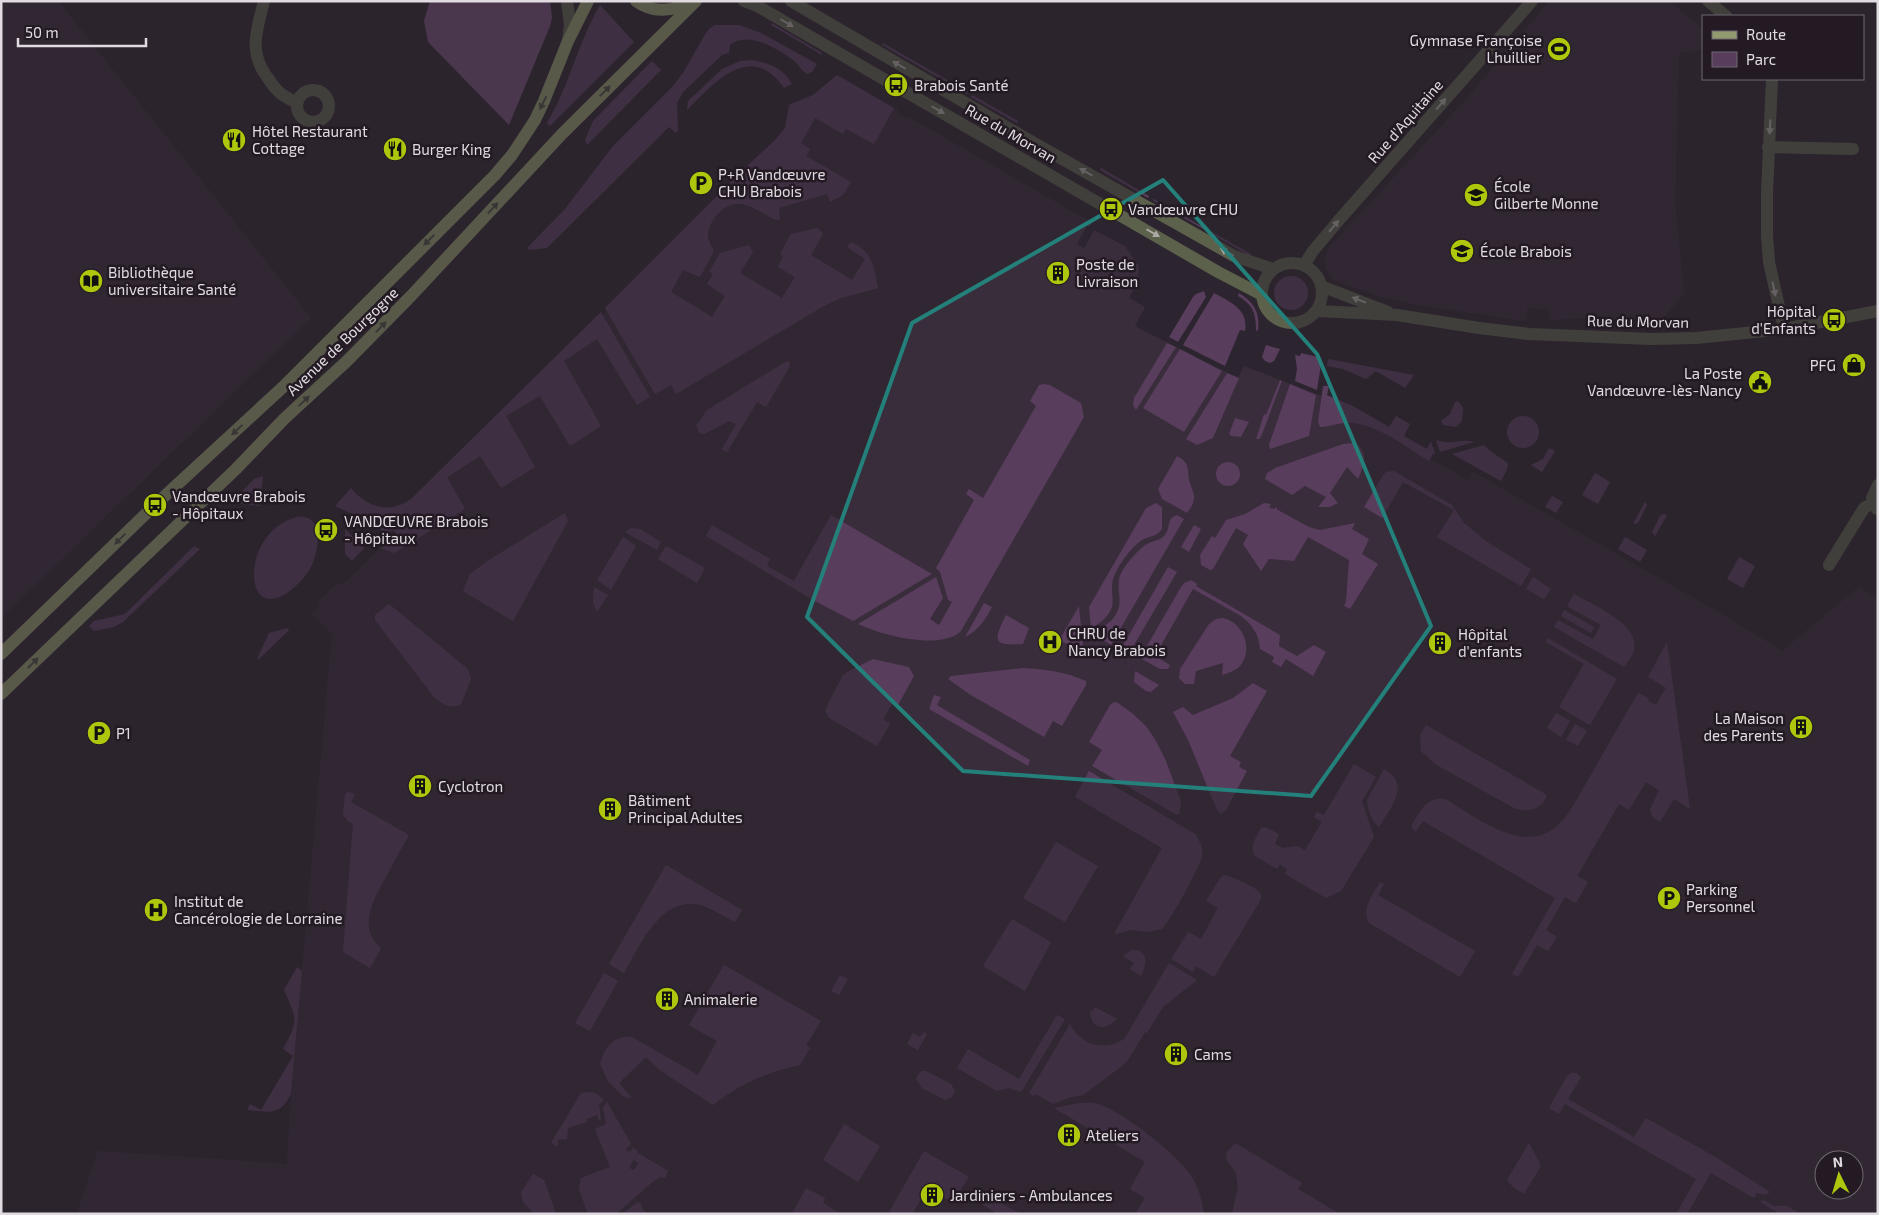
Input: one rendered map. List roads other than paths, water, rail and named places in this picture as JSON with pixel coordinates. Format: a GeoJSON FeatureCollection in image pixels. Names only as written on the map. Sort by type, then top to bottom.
{"type":"FeatureCollection","features":[{"type":"Feature","properties":{"kind":"main road","name":"Avenue de Bourgogne"},"geometry":{"type":"LineString","coordinates":[[1,654],[155,505],[289,381],[495,175],[512,155],[534,120],[588,1]]}},
{"type":"Feature","properties":{"kind":"main road","name":"Avenue de Bourgogne"},"geometry":{"type":"LineString","coordinates":[[636,1],[649,8],[666,11],[694,1]]}},
{"type":"Feature","properties":{"kind":"main road","name":"Avenue de Bourgogne"},"geometry":{"type":"LineString","coordinates":[[1,694],[236,468],[285,418],[354,355],[562,134],[694,1]]}},
{"type":"Feature","properties":{"kind":"street"},"geometry":{"type":"LineString","coordinates":[[264,1],[255,40],[257,60],[279,94],[296,103]]}},
{"type":"Feature","properties":{"kind":"street"},"geometry":{"type":"LineString","coordinates":[[567,1],[570,25],[568,42]]}},
{"type":"Feature","properties":{"kind":"street","name":"Rue du Morvan"},"geometry":{"type":"LineString","coordinates":[[744,1],[759,7],[1218,272],[1262,294]]}},
{"type":"Feature","properties":{"kind":"street","name":"Rue du Morvan"},"geometry":{"type":"LineString","coordinates":[[791,1],[1034,143],[1234,256],[1273,269]]}},
{"type":"Feature","properties":{"kind":"street","name":"Rue d'Aquitaine"},"geometry":{"type":"LineString","coordinates":[[1304,265],[1339,220],[1532,1]]}},
{"type":"Feature","properties":{"kind":"street"},"geometry":{"type":"LineString","coordinates":[[1708,1],[1725,15]]}},
{"type":"Feature","properties":{"kind":"street"},"geometry":{"type":"LineString","coordinates":[[1772,80],[1767,201],[1769,262],[1784,329]]}},
{"type":"Feature","properties":{"kind":"street"},"geometry":{"type":"LineString","coordinates":[[1768,147],[1853,149]]}},
{"type":"Feature","properties":{"kind":"street"},"geometry":{"type":"LineString","coordinates":[[1293,262],[1304,265],[1314,271],[1320,280],[1321,301],[1316,311],[1308,318],[1298,322],[1286,323],[1276,318],[1267,310],[1262,294],[1263,285],[1266,276],[1273,269],[1282,264],[1293,262]]}},
{"type":"Feature","properties":{"kind":"street","name":"Rue du Morvan"},"geometry":{"type":"LineString","coordinates":[[1321,286],[1397,315]]}},
{"type":"Feature","properties":{"kind":"street","name":"Rue du Morvan"},"geometry":{"type":"LineString","coordinates":[[1316,311],[1397,315],[1529,334],[1624,338],[1696,338],[1784,329],[1878,311]]}},
{"type":"Feature","properties":{"kind":"street"},"geometry":{"type":"LineString","coordinates":[[1829,565],[1864,508],[1875,506],[1872,498],[1878,484]]}},
{"type":"Feature","properties":{"kind":"place","name":"Gymnase Françoise Lhuillier"},"geometry":{"type":"Point","coordinates":[1559,49]}},
{"type":"Feature","properties":{"kind":"place","name":"Brabois Santé"},"geometry":{"type":"Point","coordinates":[896,85]}},
{"type":"Feature","properties":{"kind":"place","name":"Hôtel Restaurant Cottage"},"geometry":{"type":"Point","coordinates":[234,140]}},
{"type":"Feature","properties":{"kind":"place","name":"Burger King"},"geometry":{"type":"Point","coordinates":[395,149]}},
{"type":"Feature","properties":{"kind":"place","name":"P+R Vandœuvre CHU Brabois"},"geometry":{"type":"Point","coordinates":[701,183]}},
{"type":"Feature","properties":{"kind":"place","name":"École Gilberte Monne"},"geometry":{"type":"Point","coordinates":[1476,195]}},
{"type":"Feature","properties":{"kind":"place","name":"Vandœuvre CHU"},"geometry":{"type":"Point","coordinates":[1111,209]}},
{"type":"Feature","properties":{"kind":"place","name":"École Brabois"},"geometry":{"type":"Point","coordinates":[1462,251]}},
{"type":"Feature","properties":{"kind":"place","name":"Poste de Livraison"},"geometry":{"type":"Point","coordinates":[1058,273]}},
{"type":"Feature","properties":{"kind":"place","name":"Bibliothèque universitaire Santé"},"geometry":{"type":"Point","coordinates":[91,281]}},
{"type":"Feature","properties":{"kind":"place","name":"Hôpital d'Enfants"},"geometry":{"type":"Point","coordinates":[1834,320]}},
{"type":"Feature","properties":{"kind":"place","name":"PFG"},"geometry":{"type":"Point","coordinates":[1854,365]}},
{"type":"Feature","properties":{"kind":"place","name":"La Poste Vandœuvre-lès-Nancy"},"geometry":{"type":"Point","coordinates":[1760,382]}},
{"type":"Feature","properties":{"kind":"place","name":"Vandœuvre Brabois - Hôpitaux"},"geometry":{"type":"Point","coordinates":[155,505]}},
{"type":"Feature","properties":{"kind":"place","name":"VANDŒUVRE Brabois - Hôpitaux"},"geometry":{"type":"Point","coordinates":[326,530]}},
{"type":"Feature","properties":{"kind":"place","name":"CHRU de Nancy Brabois"},"geometry":{"type":"Point","coordinates":[1050,642]}},
{"type":"Feature","properties":{"kind":"place","name":"Hôpital d'enfants"},"geometry":{"type":"Point","coordinates":[1440,643]}},
{"type":"Feature","properties":{"kind":"place","name":"La Maison des Parents"},"geometry":{"type":"Point","coordinates":[1801,727]}},
{"type":"Feature","properties":{"kind":"place","name":"P1"},"geometry":{"type":"Point","coordinates":[99,733]}},
{"type":"Feature","properties":{"kind":"place","name":"Cyclotron"},"geometry":{"type":"Point","coordinates":[420,786]}},
{"type":"Feature","properties":{"kind":"place","name":"Bâtiment Principal Adultes"},"geometry":{"type":"Point","coordinates":[610,809]}},
{"type":"Feature","properties":{"kind":"place","name":"Parking Personnel"},"geometry":{"type":"Point","coordinates":[1669,898]}},
{"type":"Feature","properties":{"kind":"place","name":"Institut de Cancérologie de Lorraine"},"geometry":{"type":"Point","coordinates":[156,910]}},
{"type":"Feature","properties":{"kind":"place","name":"Animalerie"},"geometry":{"type":"Point","coordinates":[667,999]}},
{"type":"Feature","properties":{"kind":"place","name":"Cams"},"geometry":{"type":"Point","coordinates":[1176,1054]}},
{"type":"Feature","properties":{"kind":"place","name":"Ateliers"},"geometry":{"type":"Point","coordinates":[1069,1135]}},
{"type":"Feature","properties":{"kind":"place","name":"Jardiniers - Ambulances"},"geometry":{"type":"Point","coordinates":[932,1195]}}]}
